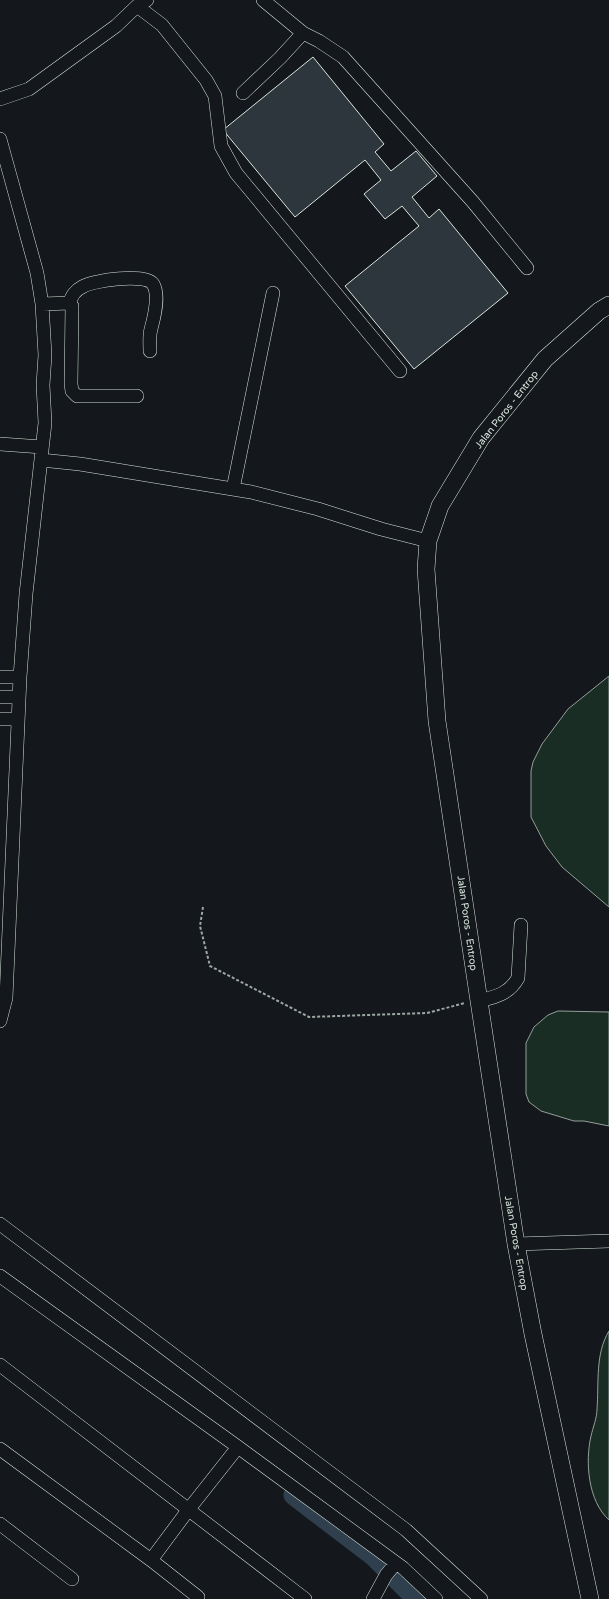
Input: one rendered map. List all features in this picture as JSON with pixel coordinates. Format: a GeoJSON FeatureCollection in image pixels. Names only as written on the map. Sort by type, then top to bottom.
{"type":"FeatureCollection","features":[{"type":"Feature","properties":{"kind":"main road","name":"Jalan Poros - Entrop"},"geometry":{"type":"LineString","coordinates":[[590,1599],[533,1334],[516,1244],[478,1001],[437,721],[426,569],[428,541],[440,506],[481,438],[545,359],[594,316],[609,305]]}},
{"type":"Feature","properties":{"kind":"street"},"geometry":{"type":"LineString","coordinates":[[263,0],[303,33],[319,41],[343,57],[473,202],[527,268]]}},
{"type":"Feature","properties":{"kind":"street"},"geometry":{"type":"LineString","coordinates":[[0,99],[29,89],[116,26],[142,3],[162,25],[206,80],[215,96],[221,146],[236,173],[400,371]]}},
{"type":"Feature","properties":{"kind":"street"},"geometry":{"type":"LineString","coordinates":[[243,93],[280,58],[303,33]]}},
{"type":"Feature","properties":{"kind":"street"},"geometry":{"type":"LineString","coordinates":[[0,138],[3,170],[37,273],[42,304],[45,354],[43,385],[45,423],[36,450],[20,677],[6,998],[0,1020]]}},
{"type":"Feature","properties":{"kind":"street"},"geometry":{"type":"LineString","coordinates":[[137,396],[77,396],[72,391],[72,310],[70,303],[74,293],[83,286],[94,283],[139,278],[148,279],[156,290],[155,313],[151,330],[150,351]]}},
{"type":"Feature","properties":{"kind":"street"},"geometry":{"type":"LineString","coordinates":[[233,489],[273,293]]}},
{"type":"Feature","properties":{"kind":"street"},"geometry":{"type":"LineString","coordinates":[[42,304],[70,303]]}},
{"type":"Feature","properties":{"kind":"street"},"geometry":{"type":"LineString","coordinates":[[0,444],[36,450],[80,464],[233,489],[310,507],[381,529],[428,541]]}},
{"type":"Feature","properties":{"kind":"street"},"geometry":{"type":"LineString","coordinates":[[0,678],[20,677]]}},
{"type":"Feature","properties":{"kind":"street"},"geometry":{"type":"LineString","coordinates":[[0,697],[19,697]]}},
{"type":"Feature","properties":{"kind":"street"},"geometry":{"type":"LineString","coordinates":[[0,719],[18,719]]}},
{"type":"Feature","properties":{"kind":"street"},"geometry":{"type":"LineString","coordinates":[[478,1001],[503,994],[514,986],[518,978],[521,925]]}},
{"type":"Feature","properties":{"kind":"street"},"geometry":{"type":"LineString","coordinates":[[0,1224],[406,1530],[481,1599]]}},
{"type":"Feature","properties":{"kind":"street"},"geometry":{"type":"LineString","coordinates":[[516,1244],[609,1241]]}},
{"type":"Feature","properties":{"kind":"street"},"geometry":{"type":"LineString","coordinates":[[0,1276],[238,1447],[396,1563],[436,1599]]}},
{"type":"Feature","properties":{"kind":"street"},"geometry":{"type":"LineString","coordinates":[[0,1365],[305,1599]]}},
{"type":"Feature","properties":{"kind":"street"},"geometry":{"type":"LineString","coordinates":[[151,1560],[238,1447]]}},
{"type":"Feature","properties":{"kind":"street"},"geometry":{"type":"LineString","coordinates":[[0,1449],[151,1560],[198,1597]]}},
{"type":"Feature","properties":{"kind":"street"},"geometry":{"type":"LineString","coordinates":[[0,1524],[72,1578]]}},
{"type":"Feature","properties":{"kind":"street"},"geometry":{"type":"LineString","coordinates":[[373,1599],[386,1575],[396,1563]]}},
{"type":"Feature","properties":{"kind":"path"},"geometry":{"type":"LineString","coordinates":[[203,907],[200,926],[210,966],[309,1016],[427,1013],[457,1004],[478,1001]]}},
{"type":"Feature","properties":{"kind":"green space"},"geometry":{"type":"Polygon","coordinates":[[[609,676],[609,907],[562,867],[546,846],[531,817],[531,771],[533,762],[542,744],[568,709],[609,676]]]}},
{"type":"Feature","properties":{"kind":"green space"},"geometry":{"type":"Polygon","coordinates":[[[558,1011],[609,1012],[609,1126],[584,1121],[574,1121],[541,1111],[529,1102],[526,1094],[526,1043],[534,1027],[548,1015],[558,1011]]]}},
{"type":"Feature","properties":{"kind":"green space"},"geometry":{"type":"Polygon","coordinates":[[[609,1331],[609,1520],[596,1503],[592,1492],[588,1457],[597,1412],[598,1369],[602,1349],[609,1331]]]}},
{"type":"Feature","properties":{"kind":"building"},"geometry":{"type":"Polygon","coordinates":[[[313,57],[384,144],[375,152],[391,171],[416,151],[437,176],[412,197],[429,218],[439,209],[508,293],[414,369],[345,286],[419,226],[402,206],[385,219],[364,194],[381,180],[365,160],[295,217],[223,130],[313,57]]]}},
{"type":"Feature","properties":{"kind":"waterway"},"geometry":{"type":"LineString","coordinates":[[294,1495],[374,1556],[417,1599]]}}]}
